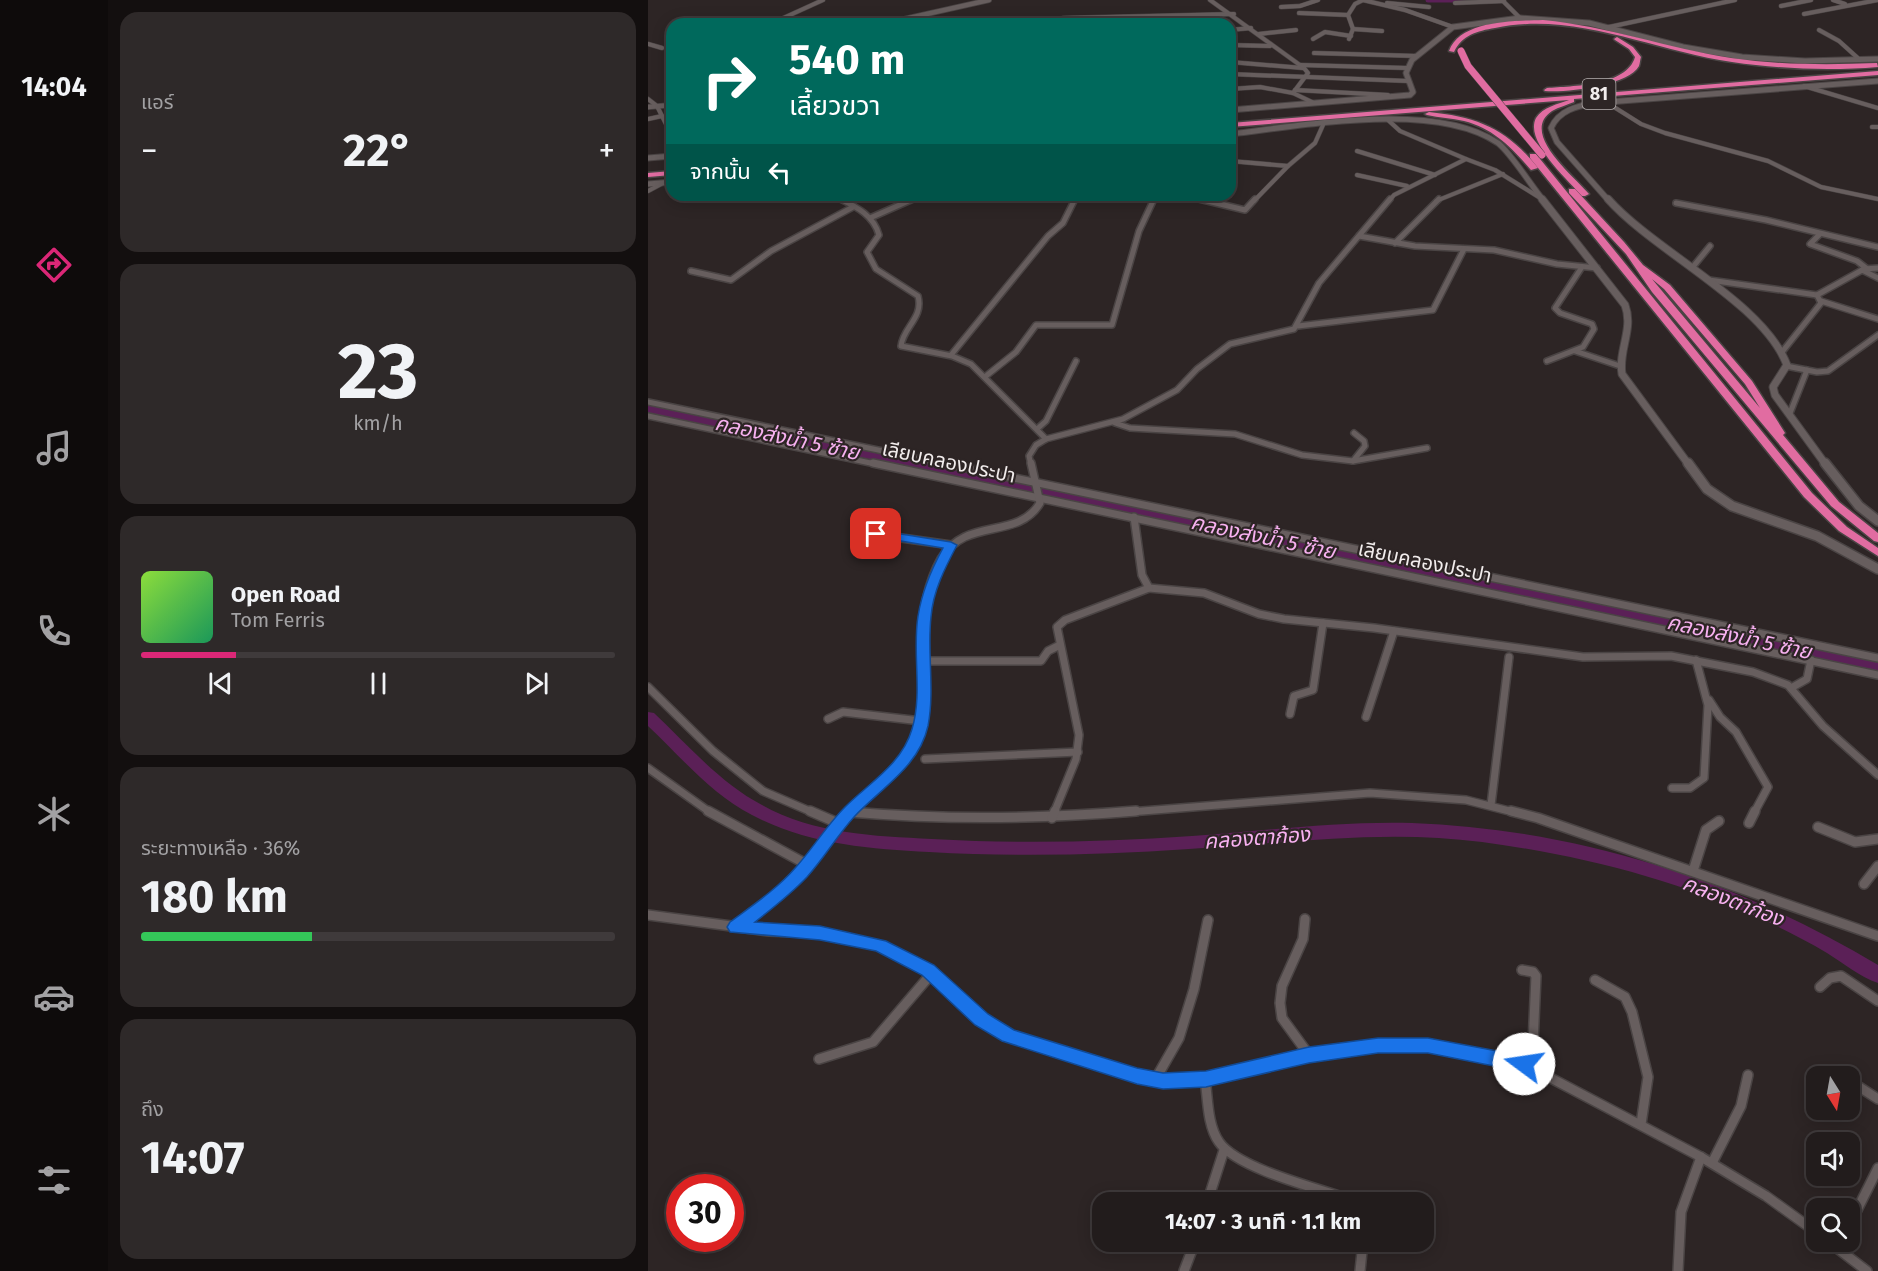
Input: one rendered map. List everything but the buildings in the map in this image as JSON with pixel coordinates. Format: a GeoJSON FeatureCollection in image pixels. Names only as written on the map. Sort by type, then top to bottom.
{"type":"FeatureCollection","features":[{"type":"Feature","properties":{"kind":"highway"},"geometry":{"type":"LineString","coordinates":[[1878,66],[1809,66],[1741,61],[1680,51],[1584,26],[1542,22],[1512,23],[1475,31],[1458,40],[1452,51],[1460,67],[1808,495],[1843,530],[1878,553]]}},
{"type":"Feature","properties":{"kind":"highway"},"geometry":{"type":"LineString","coordinates":[[1543,91],[1596,84],[1621,77],[1636,67],[1638,57],[1628,45],[1612,37],[1579,28],[1540,25],[1501,28],[1480,33],[1467,40],[1461,51],[1468,66],[1595,218],[1615,236],[1639,264],[1667,287],[1749,383],[1788,447],[1835,504],[1878,539]]}},
{"type":"Feature","properties":{"kind":"highway","name":"81"},"geometry":{"type":"LineString","coordinates":[[1236,118],[1878,66]]}},
{"type":"Feature","properties":{"kind":"highway","name":"81"},"geometry":{"type":"LineString","coordinates":[[1236,125],[1322,121],[1692,86],[1878,73]]}},
{"type":"Feature","properties":{"kind":"highway"},"geometry":{"type":"LineString","coordinates":[[1615,236],[1605,218],[1539,138],[1535,130],[1537,119],[1548,109],[1573,100],[1692,86]]}},
{"type":"Feature","properties":{"kind":"highway"},"geometry":{"type":"LineString","coordinates":[[1519,94],[1531,92]]}},
{"type":"Feature","properties":{"kind":"highway"},"geometry":{"type":"LineString","coordinates":[[1322,121],[1430,114],[1467,120],[1493,129],[1516,146],[1576,218],[1597,237]]}},
{"type":"Feature","properties":{"kind":"highway"},"geometry":{"type":"LineString","coordinates":[[648,175],[654,170]]}},
{"type":"Feature","properties":{"kind":"main road"},"geometry":{"type":"LineString","coordinates":[[1236,110],[1413,94],[1408,81],[1407,68],[1417,56],[1453,27],[1497,17],[1563,19],[1610,27],[1683,47],[1742,57],[1805,62],[1878,59]]}},
{"type":"Feature","properties":{"kind":"main road"},"geometry":{"type":"LineString","coordinates":[[1878,81],[1606,102],[1577,107],[1561,114],[1551,126],[1553,136],[1627,221],[1709,280],[1742,307],[1782,352],[1786,358],[1786,366],[1773,387],[1775,395],[1845,490],[1859,506],[1878,521]]}},
{"type":"Feature","properties":{"kind":"main road"},"geometry":{"type":"LineString","coordinates":[[1236,133],[1322,121],[1442,122],[1481,133],[1499,144],[1597,268],[1630,314],[1631,320],[1620,366],[1622,374],[1707,489],[1718,498],[1755,516],[1819,537],[1878,569]]}},
{"type":"Feature","properties":{"kind":"main road"},"geometry":{"type":"LineString","coordinates":[[648,158],[666,156]]}},
{"type":"Feature","properties":{"kind":"main road"},"geometry":{"type":"LineString","coordinates":[[648,184],[666,183]]}},
{"type":"Feature","properties":{"kind":"street"},"geometry":{"type":"LineString","coordinates":[[783,18],[823,0]]}},
{"type":"Feature","properties":{"kind":"street"},"geometry":{"type":"LineString","coordinates":[[909,18],[989,0]]}},
{"type":"Feature","properties":{"kind":"street"},"geometry":{"type":"LineString","coordinates":[[1210,0],[1234,14],[1270,46],[1302,66],[1308,73],[1294,92]]}},
{"type":"Feature","properties":{"kind":"street"},"geometry":{"type":"LineString","coordinates":[[1281,7],[1298,6],[1318,0]]}},
{"type":"Feature","properties":{"kind":"street"},"geometry":{"type":"LineString","coordinates":[[1348,15],[1355,4],[1363,0],[1453,27]]}},
{"type":"Feature","properties":{"kind":"street"},"geometry":{"type":"LineString","coordinates":[[1610,27],[1735,0]]}},
{"type":"Feature","properties":{"kind":"street"},"geometry":{"type":"LineString","coordinates":[[1781,6],[1811,0]]}},
{"type":"Feature","properties":{"kind":"street"},"geometry":{"type":"LineString","coordinates":[[1833,0],[1845,4]]}},
{"type":"Feature","properties":{"kind":"street"},"geometry":{"type":"LineString","coordinates":[[1798,13],[1869,0]]}},
{"type":"Feature","properties":{"kind":"street"},"geometry":{"type":"LineString","coordinates":[[1804,14],[1878,0]]}},
{"type":"Feature","properties":{"kind":"street"},"geometry":{"type":"LineString","coordinates":[[1455,3],[1503,1],[1520,18]]}},
{"type":"Feature","properties":{"kind":"street"},"geometry":{"type":"LineString","coordinates":[[1799,2],[1816,10]]}},
{"type":"Feature","properties":{"kind":"street"},"geometry":{"type":"LineString","coordinates":[[1380,4],[1429,7]]}},
{"type":"Feature","properties":{"kind":"street"},"geometry":{"type":"LineString","coordinates":[[1299,13],[1348,15]]}},
{"type":"Feature","properties":{"kind":"street"},"geometry":{"type":"LineString","coordinates":[[1063,18],[1234,14]]}},
{"type":"Feature","properties":{"kind":"street"},"geometry":{"type":"LineString","coordinates":[[1313,39],[1324,32],[1350,38],[1353,29],[1348,15]]}},
{"type":"Feature","properties":{"kind":"street"},"geometry":{"type":"LineString","coordinates":[[1236,29],[1251,28]]}},
{"type":"Feature","properties":{"kind":"street"},"geometry":{"type":"LineString","coordinates":[[1353,29],[1382,31]]}},
{"type":"Feature","properties":{"kind":"street"},"geometry":{"type":"LineString","coordinates":[[1258,34],[1296,30]]}},
{"type":"Feature","properties":{"kind":"street"},"geometry":{"type":"LineString","coordinates":[[1819,30],[1839,41],[1860,60]]}},
{"type":"Feature","properties":{"kind":"street"},"geometry":{"type":"LineString","coordinates":[[648,44],[662,48]]}},
{"type":"Feature","properties":{"kind":"street"},"geometry":{"type":"LineString","coordinates":[[1236,45],[1270,46]]}},
{"type":"Feature","properties":{"kind":"street"},"geometry":{"type":"LineString","coordinates":[[1314,53],[1417,56]]}},
{"type":"Feature","properties":{"kind":"street"},"geometry":{"type":"LineString","coordinates":[[1236,62],[1407,68]]}},
{"type":"Feature","properties":{"kind":"street"},"geometry":{"type":"LineString","coordinates":[[1236,74],[1303,79],[1408,81]]}},
{"type":"Feature","properties":{"kind":"street"},"geometry":{"type":"LineString","coordinates":[[1804,86],[1878,108]]}},
{"type":"Feature","properties":{"kind":"street"},"geometry":{"type":"LineString","coordinates":[[1236,89],[1260,87],[1294,92],[1400,96]]}},
{"type":"Feature","properties":{"kind":"street"},"geometry":{"type":"LineString","coordinates":[[1294,92],[1314,103]]}},
{"type":"Feature","properties":{"kind":"street"},"geometry":{"type":"LineString","coordinates":[[648,99],[657,106],[666,124]]}},
{"type":"Feature","properties":{"kind":"street"},"geometry":{"type":"LineString","coordinates":[[1606,102],[1641,124],[1665,133],[1768,161],[1821,187],[1878,199]]}},
{"type":"Feature","properties":{"kind":"street"},"geometry":{"type":"LineString","coordinates":[[648,107],[666,105]]}},
{"type":"Feature","properties":{"kind":"street"},"geometry":{"type":"LineString","coordinates":[[648,119],[662,116]]}},
{"type":"Feature","properties":{"kind":"street"},"geometry":{"type":"LineString","coordinates":[[1388,120],[1400,131],[1466,159],[1475,160],[1503,174],[1542,199]]}},
{"type":"Feature","properties":{"kind":"street"},"geometry":{"type":"LineString","coordinates":[[1206,201],[1245,210],[1315,142],[1322,121]]}},
{"type":"Feature","properties":{"kind":"street"},"geometry":{"type":"LineString","coordinates":[[1357,151],[1435,175]]}},
{"type":"Feature","properties":{"kind":"street"},"geometry":{"type":"LineString","coordinates":[[1298,326],[1309,297],[1318,283],[1394,195],[1407,186],[1466,159]]}},
{"type":"Feature","properties":{"kind":"street"},"geometry":{"type":"LineString","coordinates":[[1236,162],[1288,166]]}},
{"type":"Feature","properties":{"kind":"street"},"geometry":{"type":"LineString","coordinates":[[1395,243],[1437,200],[1503,174]]}},
{"type":"Feature","properties":{"kind":"street"},"geometry":{"type":"LineString","coordinates":[[1357,175],[1407,186]]}},
{"type":"Feature","properties":{"kind":"street"},"geometry":{"type":"LineString","coordinates":[[648,190],[663,183]]}},
{"type":"Feature","properties":{"kind":"street"},"geometry":{"type":"LineString","coordinates":[[841,201],[870,218],[878,228],[879,235],[867,252],[873,266],[912,290],[920,301],[916,320],[902,335],[899,344],[915,350],[951,355],[966,361],[986,376],[1046,439]]}},
{"type":"Feature","properties":{"kind":"street"},"geometry":{"type":"LineString","coordinates":[[870,218],[906,201]]}},
{"type":"Feature","properties":{"kind":"street"},"geometry":{"type":"LineString","coordinates":[[951,355],[1048,236],[1063,223],[1074,201]]}},
{"type":"Feature","properties":{"kind":"street"},"geometry":{"type":"LineString","coordinates":[[986,376],[1016,352],[1036,325],[1112,325],[1139,231],[1153,201]]}},
{"type":"Feature","properties":{"kind":"street"},"geometry":{"type":"LineString","coordinates":[[1676,203],[1766,220],[1819,235],[1878,247]]}},
{"type":"Feature","properties":{"kind":"street"},"geometry":{"type":"LineString","coordinates":[[691,271],[731,280],[771,251],[853,207]]}},
{"type":"Feature","properties":{"kind":"street"},"geometry":{"type":"LineString","coordinates":[[1819,235],[1810,244],[1857,261],[1864,269],[1878,278]]}},
{"type":"Feature","properties":{"kind":"street"},"geometry":{"type":"LineString","coordinates":[[1359,236],[1395,243],[1501,252],[1597,268]]}},
{"type":"Feature","properties":{"kind":"street"},"geometry":{"type":"LineString","coordinates":[[1692,268],[1710,246]]}},
{"type":"Feature","properties":{"kind":"street"},"geometry":{"type":"LineString","coordinates":[[736,927],[777,896],[810,862],[849,812],[897,768],[910,751],[921,721],[922,635],[933,579],[951,545],[969,532],[1025,521],[1037,510],[1040,496],[1029,456],[1036,445],[1046,439],[1115,423],[1177,390],[1197,369],[1230,344],[1284,332],[1298,326],[1433,310],[1464,249]]}},
{"type":"Feature","properties":{"kind":"street"},"geometry":{"type":"LineString","coordinates":[[1547,361],[1575,351],[1586,343],[1594,327],[1560,313],[1555,306],[1582,267]]}},
{"type":"Feature","properties":{"kind":"street"},"geometry":{"type":"LineString","coordinates":[[1782,352],[1819,298],[1864,269],[1878,268]]}},
{"type":"Feature","properties":{"kind":"street"},"geometry":{"type":"LineString","coordinates":[[1709,280],[1819,298],[1878,319]]}},
{"type":"Feature","properties":{"kind":"street"},"geometry":{"type":"LineString","coordinates":[[1786,366],[1828,371],[1878,335]]}},
{"type":"Feature","properties":{"kind":"street"},"geometry":{"type":"LineString","coordinates":[[1575,351],[1620,366]]}},
{"type":"Feature","properties":{"kind":"street"},"geometry":{"type":"LineString","coordinates":[[1037,429],[1046,421],[1076,361]]}},
{"type":"Feature","properties":{"kind":"street"},"geometry":{"type":"LineString","coordinates":[[1790,413],[1807,370]]}},
{"type":"Feature","properties":{"kind":"street"},"geometry":{"type":"LineString","coordinates":[[648,402],[1037,485],[1878,658]]}},
{"type":"Feature","properties":{"kind":"street","name":"เลียบคลองประปา"},"geometry":{"type":"LineString","coordinates":[[648,416],[1040,496],[1134,518],[1878,675]]}},
{"type":"Feature","properties":{"kind":"street"},"geometry":{"type":"LineString","coordinates":[[1115,423],[1130,428],[1235,434],[1302,455],[1353,461],[1427,448]]}},
{"type":"Feature","properties":{"kind":"street"},"geometry":{"type":"LineString","coordinates":[[1353,461],[1365,446],[1364,441],[1354,434]]}},
{"type":"Feature","properties":{"kind":"street"},"geometry":{"type":"LineString","coordinates":[[1134,518],[1142,574],[1149,588]]}},
{"type":"Feature","properties":{"kind":"street"},"geometry":{"type":"LineString","coordinates":[[860,553],[866,537],[873,534],[951,545]]}},
{"type":"Feature","properties":{"kind":"street"},"geometry":{"type":"LineString","coordinates":[[1052,818],[1078,752],[1077,720],[1057,631],[1059,624],[1149,588],[1204,593],[1270,617],[1394,631],[1583,657],[1658,655],[1754,672],[1777,679],[1791,688],[1834,737],[1878,775]]}},
{"type":"Feature","properties":{"kind":"street"},"geometry":{"type":"LineString","coordinates":[[1290,714],[1294,696],[1313,690],[1323,623]]}},
{"type":"Feature","properties":{"kind":"street"},"geometry":{"type":"LineString","coordinates":[[1366,717],[1394,631]]}},
{"type":"Feature","properties":{"kind":"street"},"geometry":{"type":"LineString","coordinates":[[923,662],[1041,661],[1048,651],[1060,645]]}},
{"type":"Feature","properties":{"kind":"street"},"geometry":{"type":"LineString","coordinates":[[1491,805],[1509,657]]}},
{"type":"Feature","properties":{"kind":"street"},"geometry":{"type":"LineString","coordinates":[[1696,660],[1707,698],[1720,717],[1736,732],[1768,787],[1754,808],[1749,823]]}},
{"type":"Feature","properties":{"kind":"street"},"geometry":{"type":"LineString","coordinates":[[1791,688],[1807,679],[1811,660]]}},
{"type":"Feature","properties":{"kind":"street"},"geometry":{"type":"LineString","coordinates":[[648,687],[713,751],[763,791],[838,825]]}},
{"type":"Feature","properties":{"kind":"street"},"geometry":{"type":"LineString","coordinates":[[1672,788],[1686,790],[1696,787],[1704,778],[1707,698]]}},
{"type":"Feature","properties":{"kind":"street"},"geometry":{"type":"LineString","coordinates":[[828,719],[843,712],[921,721]]}},
{"type":"Feature","properties":{"kind":"street"},"geometry":{"type":"LineString","coordinates":[[925,759],[1078,752]]}},
{"type":"Feature","properties":{"kind":"street"},"geometry":{"type":"LineString","coordinates":[[648,768],[676,791],[703,807],[810,862]]}},
{"type":"Feature","properties":{"kind":"street"},"geometry":{"type":"LineString","coordinates":[[849,812],[925,818],[1052,818],[1370,793],[1429,796],[1491,805],[1538,818],[1878,936]]}},
{"type":"Feature","properties":{"kind":"street"},"geometry":{"type":"LineString","coordinates":[[1693,871],[1706,830],[1719,821]]}},
{"type":"Feature","properties":{"kind":"street"},"geometry":{"type":"LineString","coordinates":[[1818,827],[1854,844],[1878,842]]}},
{"type":"Feature","properties":{"kind":"street"},"geometry":{"type":"LineString","coordinates":[[1864,884],[1878,866]]}},
{"type":"Feature","properties":{"kind":"street"},"geometry":{"type":"LineString","coordinates":[[648,915],[736,927],[846,937],[880,945],[932,973],[982,1020],[1009,1036],[1155,1080],[1206,1079],[1309,1055],[1378,1046],[1428,1046],[1494,1056],[1532,1066],[1712,1163],[1806,1225]]}},
{"type":"Feature","properties":{"kind":"street"},"geometry":{"type":"LineString","coordinates":[[1305,919],[1303,939],[1282,986],[1280,1003],[1282,1018],[1309,1055]]}},
{"type":"Feature","properties":{"kind":"street"},"geometry":{"type":"LineString","coordinates":[[1155,1080],[1179,1038],[1194,989],[1208,920]]}},
{"type":"Feature","properties":{"kind":"street"},"geometry":{"type":"LineString","coordinates":[[1522,970],[1533,972],[1536,976],[1532,1066]]}},
{"type":"Feature","properties":{"kind":"street"},"geometry":{"type":"LineString","coordinates":[[819,1059],[873,1041],[932,973]]}},
{"type":"Feature","properties":{"kind":"street"},"geometry":{"type":"LineString","coordinates":[[1820,987],[1830,978],[1841,976],[1878,1001]]}},
{"type":"Feature","properties":{"kind":"street"},"geometry":{"type":"LineString","coordinates":[[1595,980],[1625,997],[1632,1012],[1648,1077],[1648,1095],[1641,1124]]}},
{"type":"Feature","properties":{"kind":"street"},"geometry":{"type":"LineString","coordinates":[[1712,1163],[1741,1106],[1748,1075]]}},
{"type":"Feature","properties":{"kind":"street"},"geometry":{"type":"LineString","coordinates":[[1206,1079],[1213,1128],[1224,1149],[1299,1184],[1325,1192]]}},
{"type":"Feature","properties":{"kind":"street"},"geometry":{"type":"LineString","coordinates":[[1860,1088],[1878,1100]]}},
{"type":"Feature","properties":{"kind":"street"},"geometry":{"type":"LineString","coordinates":[[1210,1192],[1224,1149]]}},
{"type":"Feature","properties":{"kind":"street"},"geometry":{"type":"LineString","coordinates":[[1678,1271],[1682,1200],[1701,1157]]}},
{"type":"Feature","properties":{"kind":"street"},"geometry":{"type":"LineString","coordinates":[[1860,1204],[1878,1168]]}},
{"type":"Feature","properties":{"kind":"street"},"geometry":{"type":"LineString","coordinates":[[1184,1271],[1191,1252]]}},
{"type":"Feature","properties":{"kind":"street"},"geometry":{"type":"LineString","coordinates":[[1360,1271],[1362,1252]]}},
{"type":"Feature","properties":{"kind":"street"},"geometry":{"type":"LineString","coordinates":[[1845,1252],[1867,1271]]}},
{"type":"Feature","properties":{"kind":"waterway"},"geometry":{"type":"LineString","coordinates":[[1428,0],[1476,0]]}},
{"type":"Feature","properties":{"kind":"waterway","name":"คลองส่งน้ำ 5 ซ้าย"},"geometry":{"type":"LineString","coordinates":[[648,409],[915,465]]}},
{"type":"Feature","properties":{"kind":"waterway","name":"คลองส่งน้ำ 5 ซ้าย"},"geometry":{"type":"LineString","coordinates":[[908,463],[1878,666]]}},
{"type":"Feature","properties":{"kind":"waterway","name":"คลองตาก้อง"},"geometry":{"type":"LineString","coordinates":[[648,717],[699,767],[741,801],[776,820],[816,833],[899,844],[1036,849],[1150,845],[1393,829],[1477,835],[1538,843],[1658,872],[1715,892],[1772,915],[1826,943],[1878,975]]}},
{"type":"Feature","properties":{"kind":"route"},"geometry":{"type":"LineString","coordinates":[[876,534],[951,545],[933,579],[924,617],[922,635],[924,682],[920,729],[910,751],[897,768],[849,812],[801,873],[777,896],[736,927],[820,933],[880,945],[928,970],[982,1020],[1009,1036],[1137,1076],[1163,1081],[1188,1081],[1226,1076],[1309,1055],[1378,1046],[1428,1046],[1483,1054],[1524,1064]]}}]}
